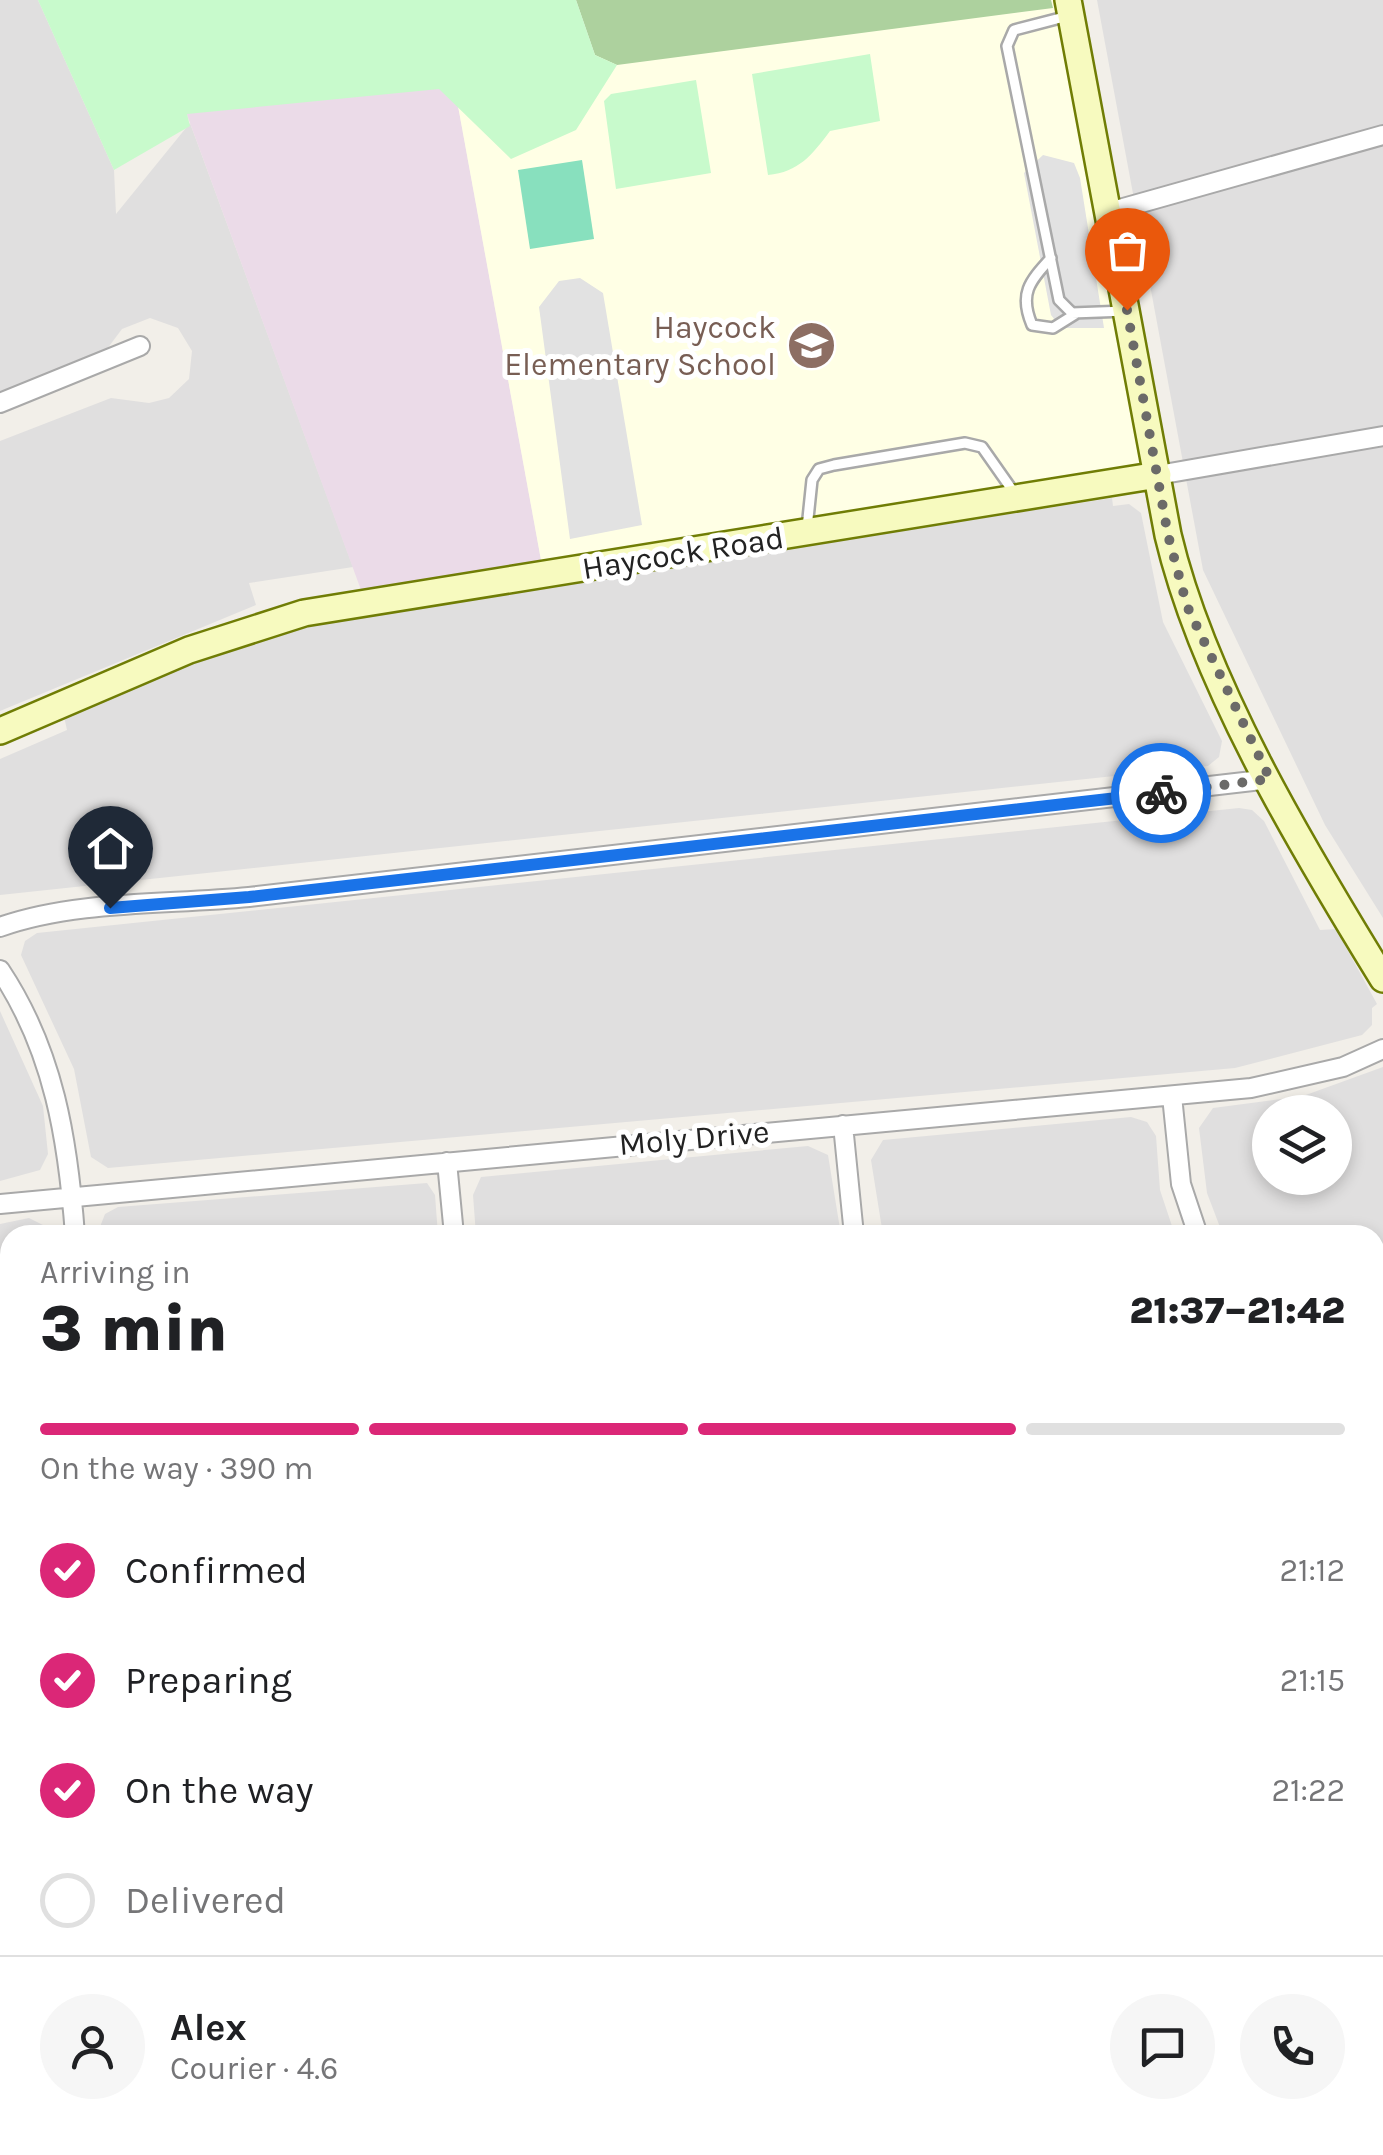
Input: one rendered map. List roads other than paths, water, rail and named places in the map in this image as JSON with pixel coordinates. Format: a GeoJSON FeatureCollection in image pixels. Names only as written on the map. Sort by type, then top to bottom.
{"type":"FeatureCollection","features":[{"type":"Feature","properties":{"kind":"main road"},"geometry":{"type":"LineString","coordinates":[[1070,8],[1158,475],[1187,606],[1270,779],[1383,979]]}},
{"type":"Feature","properties":{"kind":"main road","name":"Haycock Road"},"geometry":{"type":"LineString","coordinates":[[0,731],[188,650],[304,612],[1158,475]]}},
{"type":"Feature","properties":{"kind":"street"},"geometry":{"type":"LineString","coordinates":[[1108,212],[1383,136]]}},
{"type":"Feature","properties":{"kind":"street"},"geometry":{"type":"LineString","coordinates":[[0,403],[140,346]]}},
{"type":"Feature","properties":{"kind":"street","name":"Haycock Road"},"geometry":{"type":"LineString","coordinates":[[1158,475],[1383,436]]}},
{"type":"Feature","properties":{"kind":"street"},"geometry":{"type":"LineString","coordinates":[[0,927],[23,919],[110,908],[249,897],[1270,779]]}},
{"type":"Feature","properties":{"kind":"street"},"geometry":{"type":"LineString","coordinates":[[0,970],[14,990],[60,1101],[74,1225]]}},
{"type":"Feature","properties":{"kind":"street","name":"Moly Drive"},"geometry":{"type":"LineString","coordinates":[[0,1204],[1172,1096],[1296,1080],[1383,1049]]}},
{"type":"Feature","properties":{"kind":"street"},"geometry":{"type":"LineString","coordinates":[[1172,1096],[1182,1184],[1195,1225]]}},
{"type":"Feature","properties":{"kind":"street"},"geometry":{"type":"LineString","coordinates":[[844,1125],[853,1225]]}},
{"type":"Feature","properties":{"kind":"street"},"geometry":{"type":"LineString","coordinates":[[446,1162],[453,1225]]}},
{"type":"Feature","properties":{"kind":"lane"},"geometry":{"type":"LineString","coordinates":[[1070,8],[1014,30],[1007,46],[1059,300],[1072,313],[1127,310]]}},
{"type":"Feature","properties":{"kind":"lane"},"geometry":{"type":"LineString","coordinates":[[1050,258],[1028,282],[1024,304],[1032,326],[1053,328],[1078,312]]}},
{"type":"Feature","properties":{"kind":"lane"},"geometry":{"type":"LineString","coordinates":[[806,532],[812,480],[819,468],[965,444],[982,447],[1019,500]]}},
{"type":"Feature","properties":{"kind":"place","name":"Haycock Elementary School"},"geometry":{"type":"Point","coordinates":[811,345]}}]}
